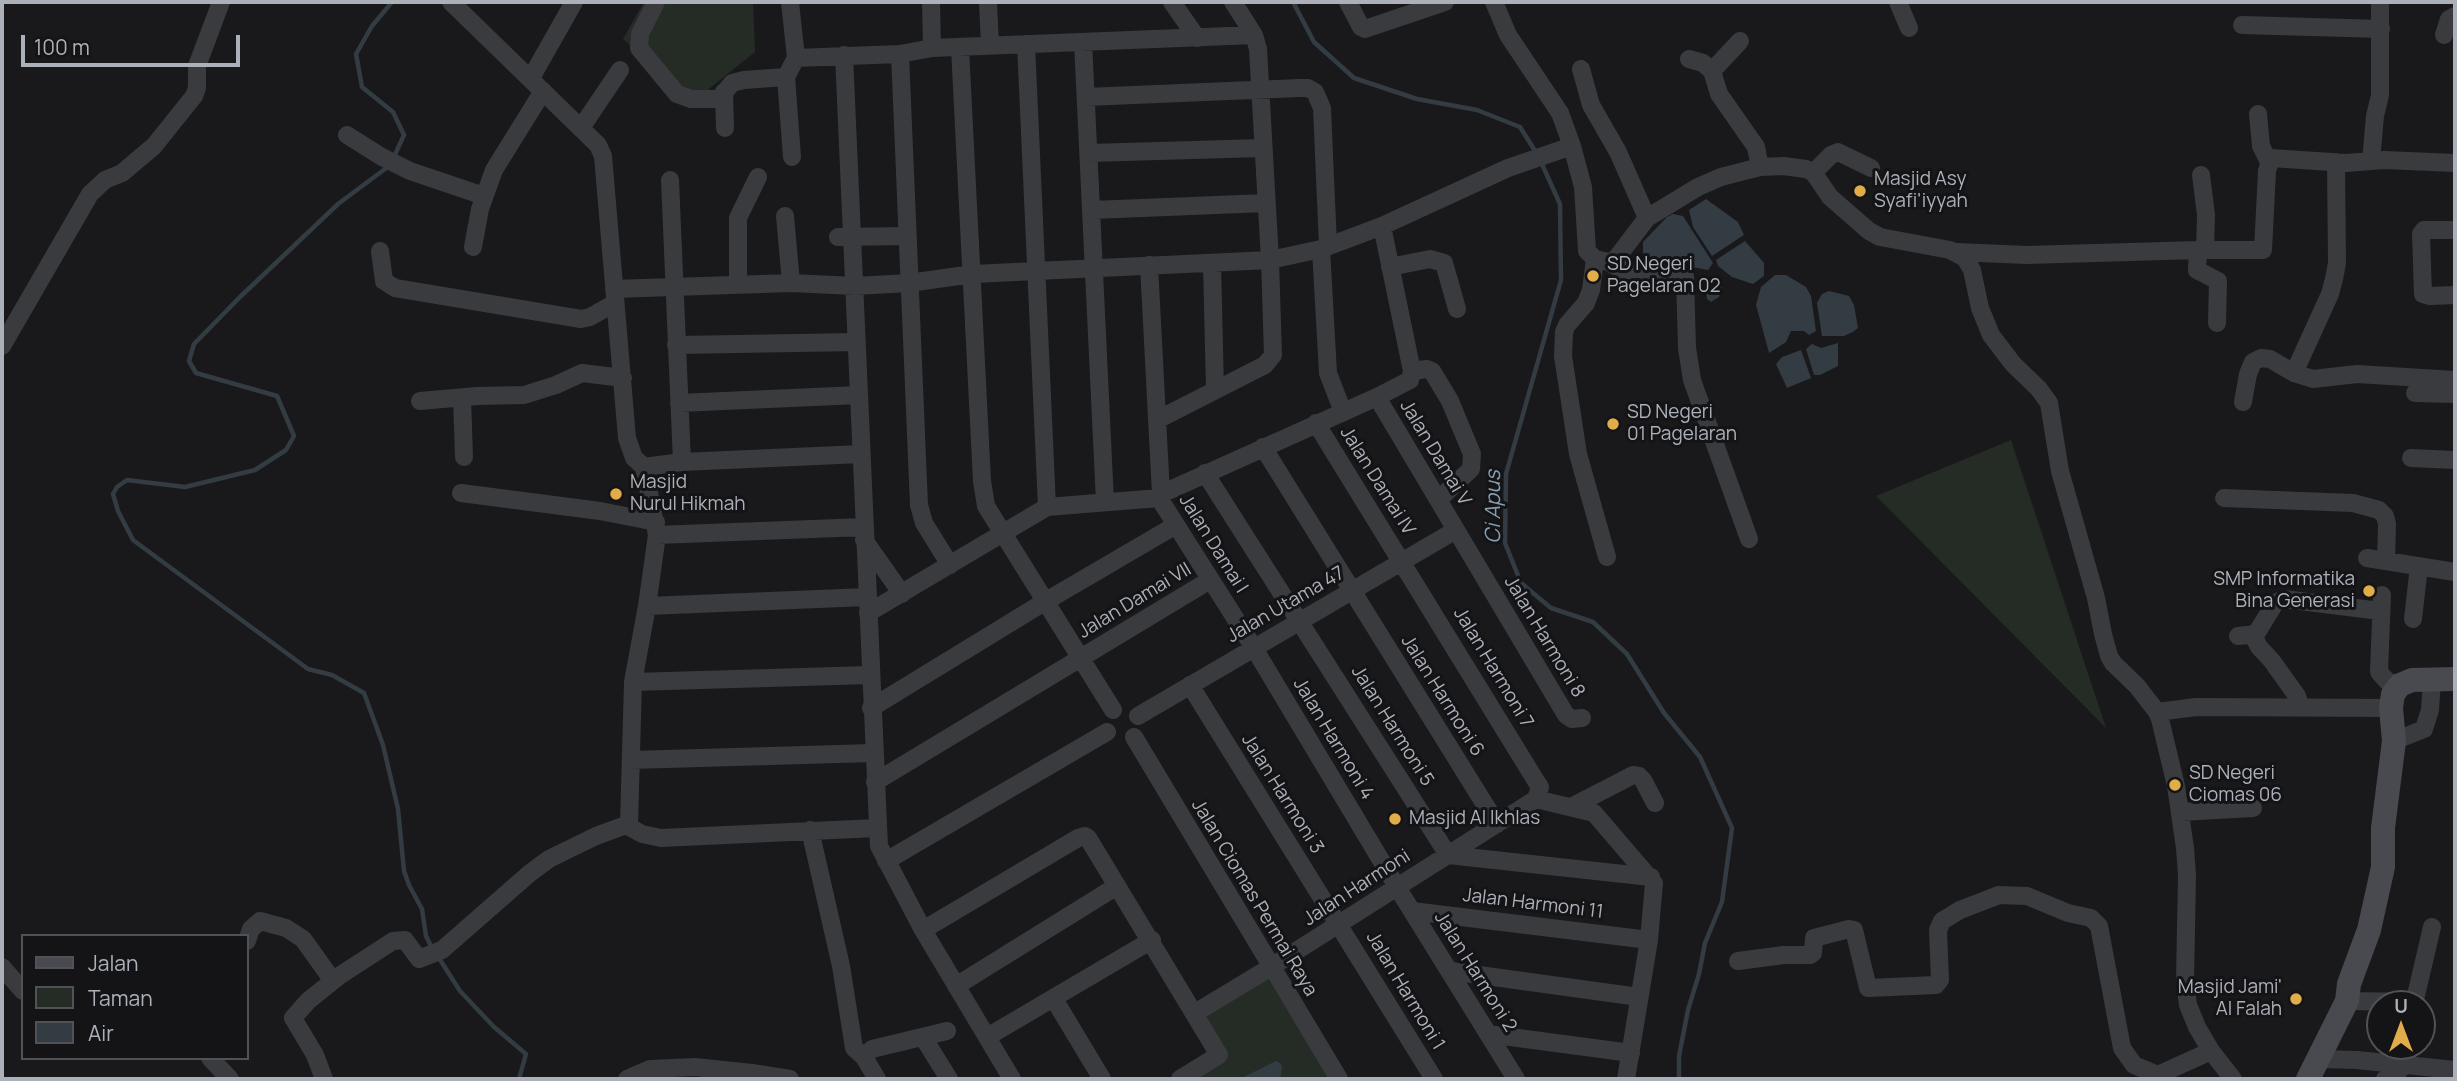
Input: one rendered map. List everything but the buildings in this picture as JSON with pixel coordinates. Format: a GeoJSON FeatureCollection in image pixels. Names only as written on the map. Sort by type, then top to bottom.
{"type":"FeatureCollection","features":[{"type":"Feature","properties":{"kind":"main road"},"geometry":{"type":"LineString","coordinates":[[2313,1069],[2347,1001],[2349,984],[2369,930],[2383,867],[2383,828],[2394,741],[2391,708],[2393,694],[2400,685],[2412,680],[2444,680]]}},
{"type":"Feature","properties":{"kind":"street"},"geometry":{"type":"LineString","coordinates":[[2,346],[90,194],[105,180],[122,173],[155,146],[194,96],[197,88],[197,66],[221,2]]}},
{"type":"Feature","properties":{"kind":"street"},"geometry":{"type":"LineString","coordinates":[[451,2],[598,145],[603,156],[628,447],[643,467],[656,528],[647,606],[633,682],[629,825]]}},
{"type":"Feature","properties":{"kind":"street"},"geometry":{"type":"LineString","coordinates":[[473,247],[484,197],[574,2]]}},
{"type":"Feature","properties":{"kind":"street"},"geometry":{"type":"LineString","coordinates":[[790,2],[796,58],[786,77],[792,157]]}},
{"type":"Feature","properties":{"kind":"street"},"geometry":{"type":"LineString","coordinates":[[931,2],[932,48]]}},
{"type":"Feature","properties":{"kind":"street"},"geometry":{"type":"LineString","coordinates":[[988,2],[990,46]]}},
{"type":"Feature","properties":{"kind":"street"},"geometry":{"type":"LineString","coordinates":[[1172,2],[1197,38]]}},
{"type":"Feature","properties":{"kind":"street"},"geometry":{"type":"LineString","coordinates":[[1157,420],[1265,365],[1273,355],[1258,49],[1254,35],[1233,2]]}},
{"type":"Feature","properties":{"kind":"street"},"geometry":{"type":"LineString","coordinates":[[1348,2],[1365,29],[1445,2]]}},
{"type":"Feature","properties":{"kind":"street"},"geometry":{"type":"LineString","coordinates":[[1496,2],[1508,35],[1556,106],[1572,146],[1583,187],[1587,251],[1622,270],[1676,271],[1685,277],[1687,348],[1692,380],[1749,539]]}},
{"type":"Feature","properties":{"kind":"street"},"geometry":{"type":"LineString","coordinates":[[1898,2],[1909,28]]}},
{"type":"Feature","properties":{"kind":"street"},"geometry":{"type":"LineString","coordinates":[[2371,161],[2375,116],[2380,95],[2380,2]]}},
{"type":"Feature","properties":{"kind":"street"},"geometry":{"type":"LineString","coordinates":[[659,3],[638,42],[645,57],[671,89],[684,98],[720,98],[728,85],[744,80],[786,77]]}},
{"type":"Feature","properties":{"kind":"street"},"geometry":{"type":"LineString","coordinates":[[2444,35],[2449,19],[2455,16]]}},
{"type":"Feature","properties":{"kind":"street"},"geometry":{"type":"LineString","coordinates":[[2242,25],[2381,29]]}},
{"type":"Feature","properties":{"kind":"street"},"geometry":{"type":"LineString","coordinates":[[796,58],[900,54],[932,48],[1254,35]]}},
{"type":"Feature","properties":{"kind":"street"},"geometry":{"type":"LineString","coordinates":[[1712,71],[1740,41]]}},
{"type":"Feature","properties":{"kind":"street"},"geometry":{"type":"LineString","coordinates":[[1083,42],[1105,502]]}},
{"type":"Feature","properties":{"kind":"street"},"geometry":{"type":"LineString","coordinates":[[1026,44],[1047,507]]}},
{"type":"Feature","properties":{"kind":"street"},"geometry":{"type":"LineString","coordinates":[[960,48],[982,481],[986,506],[1113,710]]}},
{"type":"Feature","properties":{"kind":"street"},"geometry":{"type":"LineString","coordinates":[[900,54],[919,505],[925,523],[950,565]]}},
{"type":"Feature","properties":{"kind":"street"},"geometry":{"type":"LineString","coordinates":[[844,55],[845,237],[855,286],[879,846],[923,930],[1012,1079]]}},
{"type":"Feature","properties":{"kind":"street"},"geometry":{"type":"LineString","coordinates":[[1689,59],[1703,63],[1712,71],[1719,94],[1756,147],[1760,167]]}},
{"type":"Feature","properties":{"kind":"street"},"geometry":{"type":"LineString","coordinates":[[1581,69],[1591,105],[1618,152],[1647,218]]}},
{"type":"Feature","properties":{"kind":"street"},"geometry":{"type":"LineString","coordinates":[[581,128],[620,70]]}},
{"type":"Feature","properties":{"kind":"street"},"geometry":{"type":"LineString","coordinates":[[1086,97],[1308,88],[1320,99],[1328,373],[1343,412]]}},
{"type":"Feature","properties":{"kind":"street"},"geometry":{"type":"LineString","coordinates":[[724,92],[725,128]]}},
{"type":"Feature","properties":{"kind":"street"},"geometry":{"type":"LineString","coordinates":[[1602,261],[1615,260],[1647,218],[1698,187],[1721,177],[1760,167],[1794,167],[1813,173],[1830,197],[1869,231],[1880,237],[1956,252],[2027,255],[2263,250],[2269,162],[2262,146],[2258,114]]}},
{"type":"Feature","properties":{"kind":"street"},"geometry":{"type":"LineString","coordinates":[[346,135],[382,158],[410,171],[484,197]]}},
{"type":"Feature","properties":{"kind":"street"},"geometry":{"type":"LineString","coordinates":[[380,251],[384,281],[396,288],[580,319],[590,317],[615,296],[673,287],[791,283],[855,286],[1035,270],[1270,260],[1324,248],[1382,226],[1508,168],[1572,146]]}},
{"type":"Feature","properties":{"kind":"street"},"geometry":{"type":"LineString","coordinates":[[1089,153],[1262,148]]}},
{"type":"Feature","properties":{"kind":"street"},"geometry":{"type":"LineString","coordinates":[[1813,173],[1831,155],[1838,152],[1871,168]]}},
{"type":"Feature","properties":{"kind":"street"},"geometry":{"type":"LineString","coordinates":[[2269,162],[2273,158],[2336,162],[2455,163]]}},
{"type":"Feature","properties":{"kind":"street"},"geometry":{"type":"LineString","coordinates":[[2294,373],[2330,294],[2334,279],[2337,263],[2336,162]]}},
{"type":"Feature","properties":{"kind":"street"},"geometry":{"type":"LineString","coordinates":[[2201,175],[2206,215],[2197,270],[2218,281],[2217,323]]}},
{"type":"Feature","properties":{"kind":"street"},"geometry":{"type":"LineString","coordinates":[[738,285],[738,218],[758,177]]}},
{"type":"Feature","properties":{"kind":"street"},"geometry":{"type":"LineString","coordinates":[[670,180],[682,462]]}},
{"type":"Feature","properties":{"kind":"street"},"geometry":{"type":"LineString","coordinates":[[1092,210],[1266,203]]}},
{"type":"Feature","properties":{"kind":"street"},"geometry":{"type":"LineString","coordinates":[[785,216],[791,283]]}},
{"type":"Feature","properties":{"kind":"street"},"geometry":{"type":"LineString","coordinates":[[647,606],[867,605],[902,594],[1047,507],[1160,496],[1410,380],[1412,371],[1382,226]]}},
{"type":"Feature","properties":{"kind":"street"},"geometry":{"type":"LineString","coordinates":[[2455,230],[2424,230],[2421,234],[2423,294],[2455,295]]}},
{"type":"Feature","properties":{"kind":"street"},"geometry":{"type":"LineString","coordinates":[[845,237],[906,236]]}},
{"type":"Feature","properties":{"kind":"street"},"geometry":{"type":"LineString","coordinates":[[1956,252],[1965,258],[1972,270],[1980,308],[1995,342],[2013,364],[2039,388],[2049,403],[2060,471],[2096,598],[2106,648],[2113,663],[2137,686],[2157,712],[2181,812],[2187,875],[2185,981],[2188,1005],[2211,1051],[2233,1079]]}},
{"type":"Feature","properties":{"kind":"street"},"geometry":{"type":"LineString","coordinates":[[1390,267],[1430,259],[1444,263],[1457,309]]}},
{"type":"Feature","properties":{"kind":"street"},"geometry":{"type":"LineString","coordinates":[[1602,261],[1586,303],[1571,319],[1564,332],[1563,356],[1578,454],[1607,557]]}},
{"type":"Feature","properties":{"kind":"street"},"geometry":{"type":"LineString","coordinates":[[1212,262],[1215,390]]}},
{"type":"Feature","properties":{"kind":"street"},"geometry":{"type":"LineString","coordinates":[[1149,265],[1160,496]]}},
{"type":"Feature","properties":{"kind":"street"},"geometry":{"type":"LineString","coordinates":[[676,345],[857,342]]}},
{"type":"Feature","properties":{"kind":"street"},"geometry":{"type":"LineString","coordinates":[[2243,402],[2248,374],[2253,362],[2261,358],[2270,359],[2294,373],[2313,379],[2357,374],[2455,380]]}},
{"type":"Feature","properties":{"kind":"street"},"geometry":{"type":"LineString","coordinates":[[1412,371],[1432,371],[1450,401],[1472,454],[1472,467],[1439,499]]}},
{"type":"Feature","properties":{"kind":"street"},"geometry":{"type":"LineString","coordinates":[[420,401],[524,395],[582,373],[623,378]]}},
{"type":"Feature","properties":{"kind":"street"},"geometry":{"type":"LineString","coordinates":[[2415,393],[2455,394]]}},
{"type":"Feature","properties":{"kind":"street"},"geometry":{"type":"LineString","coordinates":[[679,403],[859,395]]}},
{"type":"Feature","properties":{"kind":"street","name":"Jalan Damai V"},"geometry":{"type":"LineString","coordinates":[[1377,397],[1456,530]]}},
{"type":"Feature","properties":{"kind":"street"},"geometry":{"type":"LineString","coordinates":[[462,398],[464,457]]}},
{"type":"Feature","properties":{"kind":"street","name":"Jalan Damai IV"},"geometry":{"type":"LineString","coordinates":[[1316,423],[1403,561]]}},
{"type":"Feature","properties":{"kind":"street","name":"Jalan Harmoni 6"},"geometry":{"type":"LineString","coordinates":[[1263,447],[1497,824]]}},
{"type":"Feature","properties":{"kind":"street"},"geometry":{"type":"LineString","coordinates":[[643,467],[682,462],[861,454]]}},
{"type":"Feature","properties":{"kind":"street"},"geometry":{"type":"LineString","coordinates":[[2411,458],[2455,460]]}},
{"type":"Feature","properties":{"kind":"street","name":"Jalan Harmoni 5"},"geometry":{"type":"LineString","coordinates":[[1205,473],[1448,855]]}},
{"type":"Feature","properties":{"kind":"street"},"geometry":{"type":"LineString","coordinates":[[461,493],[600,511],[656,528],[864,533]]}},
{"type":"Feature","properties":{"kind":"street","name":"Jalan Damai I"},"geometry":{"type":"LineString","coordinates":[[1160,496],[1254,648]]}},
{"type":"Feature","properties":{"kind":"street"},"geometry":{"type":"LineString","coordinates":[[2224,498],[2353,503],[2379,510],[2385,516],[2387,524],[2386,561]]}},
{"type":"Feature","properties":{"kind":"street"},"geometry":{"type":"LineString","coordinates":[[871,708],[1176,525]]}},
{"type":"Feature","properties":{"kind":"street","name":"Jalan Utama 47"},"geometry":{"type":"LineString","coordinates":[[1138,716],[1456,530]]}},
{"type":"Feature","properties":{"kind":"street","name":"Jalan Harmoni 8"},"geometry":{"type":"LineString","coordinates":[[1456,530],[1566,715],[1572,719],[1582,718]]}},
{"type":"Feature","properties":{"kind":"street"},"geometry":{"type":"LineString","coordinates":[[864,533],[902,594]]}},
{"type":"Feature","properties":{"kind":"street"},"geometry":{"type":"LineString","coordinates":[[2367,558],[2455,572]]}},
{"type":"Feature","properties":{"kind":"street","name":"Jalan Harmoni 7"},"geometry":{"type":"LineString","coordinates":[[1403,561],[1540,788],[1536,799]]}},
{"type":"Feature","properties":{"kind":"street"},"geometry":{"type":"LineString","coordinates":[[2413,619],[2419,566]]}},
{"type":"Feature","properties":{"kind":"street","name":"Jalan Damai VII"},"geometry":{"type":"LineString","coordinates":[[875,782],[1210,580]]}},
{"type":"Feature","properties":{"kind":"street"},"geometry":{"type":"LineString","coordinates":[[2301,708],[2297,696],[2272,660],[2245,636],[2259,630],[2275,603],[2284,599],[2381,603],[2379,672],[2387,681],[2400,685]]}},
{"type":"Feature","properties":{"kind":"street","name":"Jalan Harmoni 4"},"geometry":{"type":"LineString","coordinates":[[1254,648],[1397,887]]}},
{"type":"Feature","properties":{"kind":"street"},"geometry":{"type":"LineString","coordinates":[[633,682],[870,675]]}},
{"type":"Feature","properties":{"kind":"street"},"geometry":{"type":"LineString","coordinates":[[2394,741],[2424,729],[2444,680]]}},
{"type":"Feature","properties":{"kind":"street","name":"Jalan Harmoni 3"},"geometry":{"type":"LineString","coordinates":[[1190,685],[1339,924]]}},
{"type":"Feature","properties":{"kind":"street"},"geometry":{"type":"LineString","coordinates":[[1124,707],[1138,716],[1140,727],[1134,737],[1119,741],[1107,733],[1105,723],[1113,710],[1124,707]]}},
{"type":"Feature","properties":{"kind":"street"},"geometry":{"type":"LineString","coordinates":[[2157,712],[2196,707],[2391,708]]}},
{"type":"Feature","properties":{"kind":"street"},"geometry":{"type":"LineString","coordinates":[[886,861],[1107,733]]}},
{"type":"Feature","properties":{"kind":"street","name":"Jalan Ciomas Permai Raya"},"geometry":{"type":"LineString","coordinates":[[1134,737],[1339,1079]]}},
{"type":"Feature","properties":{"kind":"street"},"geometry":{"type":"LineString","coordinates":[[631,760],[873,753]]}},
{"type":"Feature","properties":{"kind":"street"},"geometry":{"type":"LineString","coordinates":[[1573,806],[1633,775],[1639,776],[1655,803]]}},
{"type":"Feature","properties":{"kind":"street"},"geometry":{"type":"LineString","coordinates":[[1536,799],[1573,806],[1600,817],[1651,877],[1655,892],[1626,1079]]}},
{"type":"Feature","properties":{"kind":"street","name":"Jalan Harmoni"},"geometry":{"type":"LineString","coordinates":[[1195,1013],[1536,799]]}},
{"type":"Feature","properties":{"kind":"street"},"geometry":{"type":"LineString","coordinates":[[2181,812],[2253,808]]}},
{"type":"Feature","properties":{"kind":"street"},"geometry":{"type":"LineString","coordinates":[[629,825],[642,834],[661,838],[877,828]]}},
{"type":"Feature","properties":{"kind":"street"},"geometry":{"type":"LineString","coordinates":[[324,1079],[315,1055],[293,1018],[308,1001],[376,950],[398,939],[405,940],[416,958],[435,953],[549,859],[596,836],[629,825]]}},
{"type":"Feature","properties":{"kind":"street"},"geometry":{"type":"LineString","coordinates":[[810,830],[841,966],[852,1037],[855,1048],[864,1056],[877,1079]]}},
{"type":"Feature","properties":{"kind":"street"},"geometry":{"type":"LineString","coordinates":[[923,930],[1081,836],[1088,838],[1219,1055],[1180,1079]]}},
{"type":"Feature","properties":{"kind":"street"},"geometry":{"type":"LineString","coordinates":[[1448,855],[1651,877]]}},
{"type":"Feature","properties":{"kind":"street"},"geometry":{"type":"LineString","coordinates":[[956,986],[1117,886]]}},
{"type":"Feature","properties":{"kind":"street","name":"Jalan Harmoni 2"},"geometry":{"type":"LineString","coordinates":[[1397,887],[1516,1079]]}},
{"type":"Feature","properties":{"kind":"street"},"geometry":{"type":"LineString","coordinates":[[1738,961],[1784,955],[1810,955],[1813,953],[1814,938],[1828,932],[1849,929],[1854,930],[1868,988],[1936,985],[1940,981],[1938,930],[1941,921],[1960,910],[1999,895],[2026,896],[2068,913],[2091,918],[2099,926],[2122,1048],[2134,1065],[2158,1077],[2211,1051]]}},
{"type":"Feature","properties":{"kind":"street","name":"Jalan Harmoni 11"},"geometry":{"type":"LineString","coordinates":[[1412,911],[1649,940]]}},
{"type":"Feature","properties":{"kind":"street"},"geometry":{"type":"LineString","coordinates":[[248,938],[251,929],[260,921],[286,928],[303,939],[333,981]]}},
{"type":"Feature","properties":{"kind":"street","name":"Jalan Harmoni 1"},"geometry":{"type":"LineString","coordinates":[[1339,924],[1434,1079]]}},
{"type":"Feature","properties":{"kind":"street"},"geometry":{"type":"LineString","coordinates":[[2417,990],[2432,927]]}},
{"type":"Feature","properties":{"kind":"street"},"geometry":{"type":"LineString","coordinates":[[987,1037],[1152,940]]}},
{"type":"Feature","properties":{"kind":"street"},"geometry":{"type":"LineString","coordinates":[[2,967],[21,989]]}},
{"type":"Feature","properties":{"kind":"street"},"geometry":{"type":"LineString","coordinates":[[1450,971],[1639,997]]}},
{"type":"Feature","properties":{"kind":"street"},"geometry":{"type":"LineString","coordinates":[[1054,999],[1102,1079]]}},
{"type":"Feature","properties":{"kind":"street"},"geometry":{"type":"LineString","coordinates":[[2347,1001],[2366,1002]]}},
{"type":"Feature","properties":{"kind":"street"},"geometry":{"type":"LineString","coordinates":[[864,1056],[872,1049],[947,1031]]}},
{"type":"Feature","properties":{"kind":"street"},"geometry":{"type":"LineString","coordinates":[[1488,1034],[1630,1053]]}},
{"type":"Feature","properties":{"kind":"street"},"geometry":{"type":"LineString","coordinates":[[923,1037],[949,1079]]}},
{"type":"Feature","properties":{"kind":"street"},"geometry":{"type":"LineString","coordinates":[[212,1060],[230,1079]]}},
{"type":"Feature","properties":{"kind":"street"},"geometry":{"type":"LineString","coordinates":[[2313,1069],[2357,1060],[2455,1070]]}},
{"type":"Feature","properties":{"kind":"street"},"geometry":{"type":"LineString","coordinates":[[2385,1079],[2399,1071],[2404,1060]]}},
{"type":"Feature","properties":{"kind":"street"},"geometry":{"type":"LineString","coordinates":[[627,1079],[650,1069],[695,1067],[790,1079]]}},
{"type":"Feature","properties":{"kind":"green space"},"geometry":{"type":"Polygon","coordinates":[[[644,2],[753,2],[755,52],[695,100],[623,39],[644,2]]]}},
{"type":"Feature","properties":{"kind":"green space"},"geometry":{"type":"Polygon","coordinates":[[[2011,440],[2106,728],[1876,496],[2011,440]]]}},
{"type":"Feature","properties":{"kind":"green space"},"geometry":{"type":"Polygon","coordinates":[[[1265,974],[1330,1079],[1191,1079],[1226,1058],[1198,1014],[1265,974]]]}},
{"type":"Feature","properties":{"kind":"water"},"geometry":{"type":"Polygon","coordinates":[[[1706,199],[1738,222],[1744,235],[1712,256],[1693,227],[1689,210],[1706,199]]]}},
{"type":"Feature","properties":{"kind":"water"},"geometry":{"type":"Polygon","coordinates":[[[1673,214],[1683,216],[1713,263],[1708,270],[1651,259],[1643,253],[1643,242],[1673,214]]]}},
{"type":"Feature","properties":{"kind":"water"},"geometry":{"type":"Polygon","coordinates":[[[1745,241],[1764,263],[1764,276],[1753,284],[1732,277],[1718,266],[1716,260],[1745,241]]]}},
{"type":"Feature","properties":{"kind":"water"},"geometry":{"type":"Polygon","coordinates":[[[1775,275],[1786,275],[1806,287],[1811,296],[1816,331],[1809,335],[1804,331],[1791,331],[1786,342],[1769,353],[1756,305],[1761,287],[1775,275]]]}},
{"type":"Feature","properties":{"kind":"water"},"geometry":{"type":"Polygon","coordinates":[[[1710,280],[1722,287],[1719,297],[1711,302],[1707,299],[1706,292],[1706,284],[1710,280]]]}},
{"type":"Feature","properties":{"kind":"water"},"geometry":{"type":"Polygon","coordinates":[[[1829,291],[1849,296],[1854,305],[1858,328],[1853,332],[1844,336],[1822,336],[1817,303],[1822,294],[1829,291]]]}},
{"type":"Feature","properties":{"kind":"water"},"geometry":{"type":"Polygon","coordinates":[[[1838,343],[1838,366],[1820,375],[1814,375],[1806,349],[1812,344],[1821,348],[1838,343]]]}},
{"type":"Feature","properties":{"kind":"water"},"geometry":{"type":"Polygon","coordinates":[[[1801,350],[1811,378],[1787,388],[1776,364],[1782,357],[1801,350]]]}},
{"type":"Feature","properties":{"kind":"water"},"geometry":{"type":"Polygon","coordinates":[[[1276,1061],[1282,1067],[1280,1079],[1240,1079],[1276,1061]]]}},
{"type":"Feature","properties":{"kind":"waterway"},"geometry":{"type":"LineString","coordinates":[[392,2],[372,26],[356,54],[362,87],[393,112],[404,135],[393,159]]}},
{"type":"Feature","properties":{"kind":"waterway","name":"Ci Apus"},"geometry":{"type":"LineString","coordinates":[[1293,2],[1314,42],[1354,78],[1417,99],[1477,110],[1520,127],[1537,154]]}},
{"type":"Feature","properties":{"kind":"waterway","name":"Ci Apus"},"geometry":{"type":"LineString","coordinates":[[1541,162],[1560,204],[1561,280],[1506,474],[1505,543],[1521,583],[1551,608],[1593,622],[1627,654],[1664,713],[1700,757],[1732,828],[1722,902],[1705,943],[1688,1010],[1679,1056],[1679,1079]]}},
{"type":"Feature","properties":{"kind":"waterway"},"geometry":{"type":"LineString","coordinates":[[389,166],[338,204],[194,344],[189,361],[196,373],[277,396],[294,436],[286,450],[255,470],[185,487],[127,480],[117,487],[113,494],[118,511],[133,540],[308,669],[332,675],[364,693],[383,745],[398,809],[404,871],[422,909],[426,936],[432,948]]}},
{"type":"Feature","properties":{"kind":"waterway"},"geometry":{"type":"LineString","coordinates":[[437,955],[460,991],[494,1027],[526,1054],[519,1079]]}},
{"type":"Feature","properties":{"kind":"place","name":"Masjid Asy Syafi'iyyah"},"geometry":{"type":"Point","coordinates":[1860,191]}},
{"type":"Feature","properties":{"kind":"place","name":"SD Negeri Pagelaran 02"},"geometry":{"type":"Point","coordinates":[1593,276]}},
{"type":"Feature","properties":{"kind":"place","name":"SD Negeri 01 Pagelaran"},"geometry":{"type":"Point","coordinates":[1613,424]}},
{"type":"Feature","properties":{"kind":"place","name":"Masjid Nurul Hikmah"},"geometry":{"type":"Point","coordinates":[616,494]}},
{"type":"Feature","properties":{"kind":"place","name":"SMP Informatika Bina Generasi"},"geometry":{"type":"Point","coordinates":[2369,591]}},
{"type":"Feature","properties":{"kind":"place","name":"SD Negeri Ciomas 06"},"geometry":{"type":"Point","coordinates":[2175,785]}},
{"type":"Feature","properties":{"kind":"place","name":"Masjid Al Ikhlas"},"geometry":{"type":"Point","coordinates":[1395,819]}},
{"type":"Feature","properties":{"kind":"place","name":"Masjid Jami' Al Falah"},"geometry":{"type":"Point","coordinates":[2296,999]}}]}
